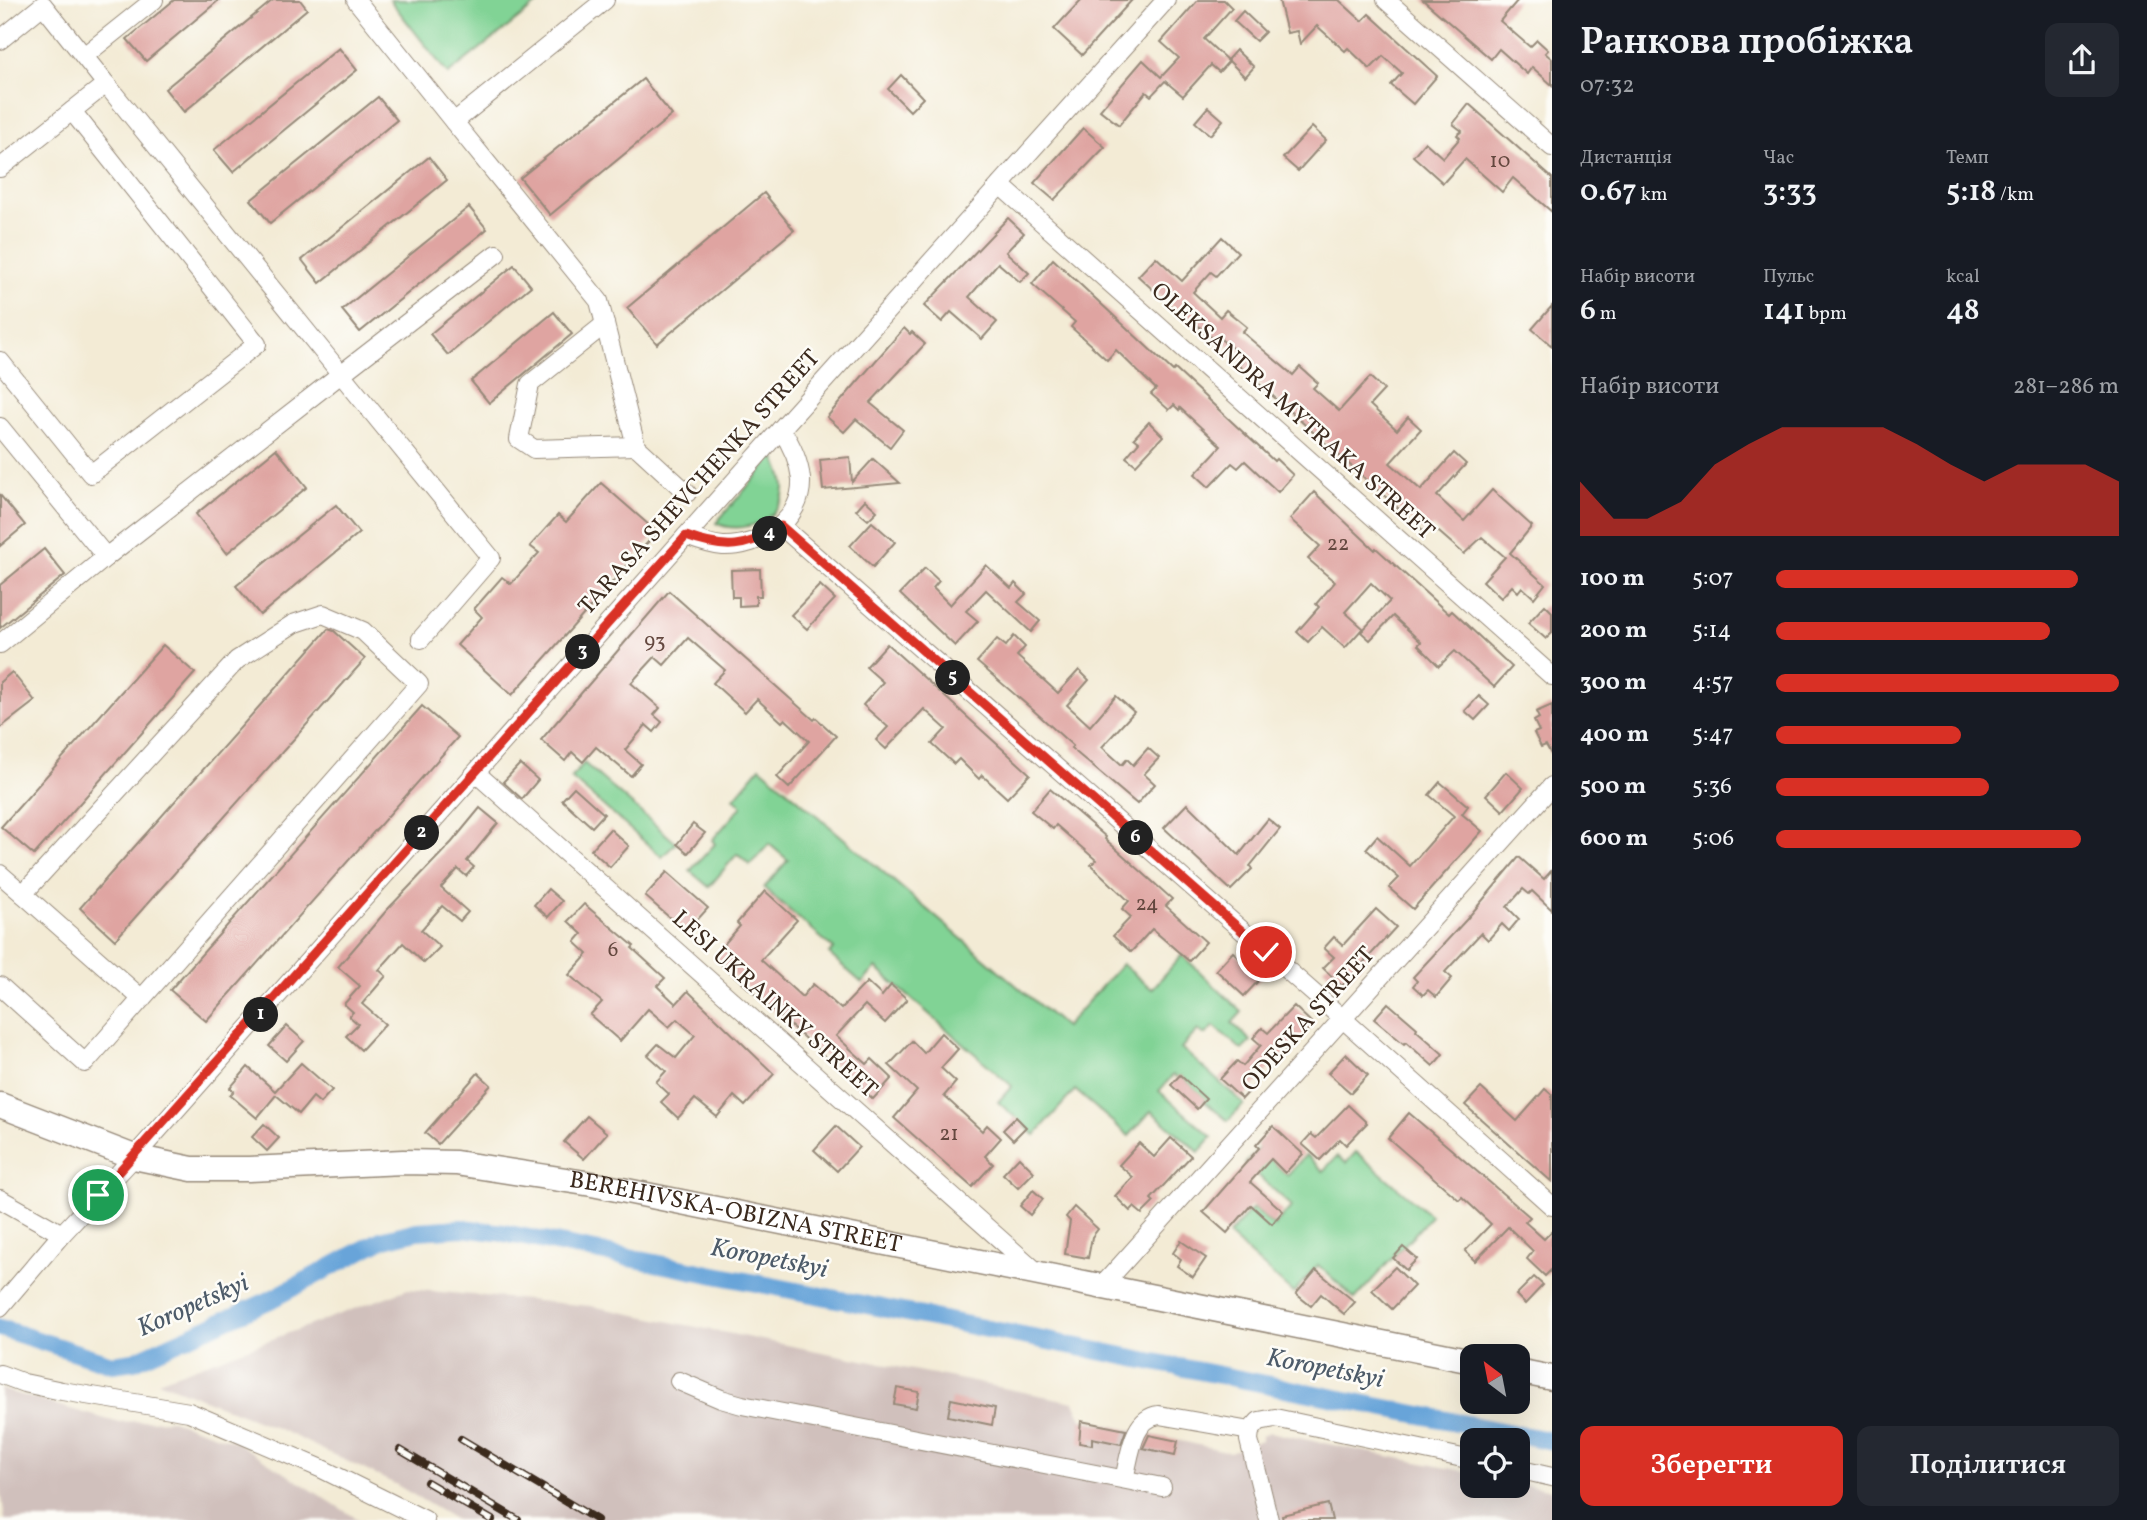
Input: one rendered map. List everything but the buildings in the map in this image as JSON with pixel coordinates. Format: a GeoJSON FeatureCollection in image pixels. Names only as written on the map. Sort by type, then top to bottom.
{"type":"FeatureCollection","features":[{"type":"Feature","properties":{"kind":"highway","name":"BEREHIVSKA-OBIZNA STREET"},"geometry":{"type":"LineString","coordinates":[[0,1105],[134,1157],[192,1169],[403,1162],[456,1163],[592,1184],[1460,1360]]}},
{"type":"Feature","properties":{"kind":"highway"},"geometry":{"type":"LineString","coordinates":[[1530,1374],[1552,1378]]}},
{"type":"Feature","properties":{"kind":"street"},"geometry":{"type":"LineString","coordinates":[[84,56],[154,0]]}},
{"type":"Feature","properties":{"kind":"street"},"geometry":{"type":"LineString","coordinates":[[356,0],[599,301],[636,446],[687,493]]}},
{"type":"Feature","properties":{"kind":"street"},"geometry":{"type":"LineString","coordinates":[[454,122],[605,0]]}},
{"type":"Feature","properties":{"kind":"street","name":"TARASA SHEVCHENKA STREET"},"geometry":{"type":"LineString","coordinates":[[0,1307],[62,1234],[134,1157],[1166,0]]}},
{"type":"Feature","properties":{"kind":"street"},"geometry":{"type":"LineString","coordinates":[[1386,0],[1552,147]]}},
{"type":"Feature","properties":{"kind":"street"},"geometry":{"type":"LineString","coordinates":[[0,40],[46,3],[106,84],[491,558],[421,639]]}},
{"type":"Feature","properties":{"kind":"street"},"geometry":{"type":"LineString","coordinates":[[0,169],[106,84]]}},
{"type":"Feature","properties":{"kind":"street"},"geometry":{"type":"LineString","coordinates":[[0,361],[91,474],[257,344],[72,111]]}},
{"type":"Feature","properties":{"kind":"street","name":"OLEKSANDRA MYTRAKA STREET"},"geometry":{"type":"LineString","coordinates":[[1000,185],[1552,676]]}},
{"type":"Feature","properties":{"kind":"street"},"geometry":{"type":"LineString","coordinates":[[0,644],[106,557],[496,254]]}},
{"type":"Feature","properties":{"kind":"street"},"geometry":{"type":"LineString","coordinates":[[605,324],[530,384],[519,439],[534,449],[636,446]]}},
{"type":"Feature","properties":{"kind":"street"},"geometry":{"type":"LineString","coordinates":[[0,427],[106,557]]}},
{"type":"Feature","properties":{"kind":"street"},"geometry":{"type":"LineString","coordinates":[[686,536],[722,546],[742,544],[761,540],[781,526],[792,512],[799,496],[801,481],[792,444],[781,429]]}},
{"type":"Feature","properties":{"kind":"street"},"geometry":{"type":"LineString","coordinates":[[781,526],[1552,1206]]}},
{"type":"Feature","properties":{"kind":"street"},"geometry":{"type":"LineString","coordinates":[[0,986],[85,1063],[419,684],[363,631],[323,614],[293,624],[237,660],[23,894]]}},
{"type":"Feature","properties":{"kind":"street","name":"LESI UKRAINKY STREET"},"geometry":{"type":"LineString","coordinates":[[476,772],[1040,1275]]}},
{"type":"Feature","properties":{"kind":"street","name":"ODESKA STREET"},"geometry":{"type":"LineString","coordinates":[[1102,1286],[1552,786]]}},
{"type":"Feature","properties":{"kind":"street"},"geometry":{"type":"LineString","coordinates":[[0,874],[142,999]]}},
{"type":"Feature","properties":{"kind":"street"},"geometry":{"type":"LineString","coordinates":[[0,1199],[62,1234]]}},
{"type":"Feature","properties":{"kind":"street"},"geometry":{"type":"LineString","coordinates":[[0,1374],[24,1383],[62,1391],[188,1412],[320,1468],[425,1520]]}},
{"type":"Feature","properties":{"kind":"street"},"geometry":{"type":"LineString","coordinates":[[679,1381],[721,1399],[743,1405],[1162,1487]]}},
{"type":"Feature","properties":{"kind":"street"},"geometry":{"type":"LineString","coordinates":[[1124,1479],[1137,1430],[1142,1422],[1152,1416],[1250,1431]]}},
{"type":"Feature","properties":{"kind":"street"},"geometry":{"type":"LineString","coordinates":[[1269,1520],[1249,1440],[1250,1431],[1259,1421],[1275,1418],[1460,1457]]}},
{"type":"Feature","properties":{"kind":"street"},"geometry":{"type":"LineString","coordinates":[[1530,1472],[1552,1477]]}},
{"type":"Feature","properties":{"kind":"shaded area"},"geometry":{"type":"Polygon","coordinates":[[[408,1289],[591,1306],[1074,1402],[1082,1419],[1230,1452],[1261,1440],[1262,1436],[1269,1432],[1460,1471],[1460,1498],[1530,1498],[1530,1486],[1552,1490],[1552,1520],[456,1520],[395,1484],[279,1429],[158,1381],[408,1289]]]}},
{"type":"Feature","properties":{"kind":"shaded area"},"geometry":{"type":"Polygon","coordinates":[[[0,1389],[116,1422],[172,1420],[236,1442],[359,1520],[5,1520],[0,1482],[0,1389]]]}},
{"type":"Feature","properties":{"kind":"green space"},"geometry":{"type":"Polygon","coordinates":[[[390,0],[542,0],[448,74],[390,0]]]}},
{"type":"Feature","properties":{"kind":"green space"},"geometry":{"type":"Polygon","coordinates":[[[774,456],[784,488],[776,509],[769,517],[748,526],[726,527],[716,523],[774,456]]]}},
{"type":"Feature","properties":{"kind":"green space"},"geometry":{"type":"Polygon","coordinates":[[[584,763],[676,843],[662,857],[571,778],[584,763]]]}},
{"type":"Feature","properties":{"kind":"green space"},"geometry":{"type":"Polygon","coordinates":[[[760,767],[1065,1027],[1122,964],[1152,989],[1182,955],[1242,1012],[1232,1023],[1251,1041],[1242,1050],[1214,1026],[1205,1035],[1198,1030],[1181,1048],[1244,1104],[1228,1121],[1204,1101],[1181,1076],[1178,1078],[1173,1075],[1159,1091],[1212,1137],[1199,1152],[1151,1111],[1129,1136],[1075,1090],[1035,1135],[998,1102],[1012,1086],[876,968],[862,983],[829,954],[834,949],[764,888],[788,860],[769,844],[750,865],[737,854],[709,887],[690,871],[715,844],[712,840],[742,806],[734,798],[760,767]]]}},
{"type":"Feature","properties":{"kind":"green space"},"geometry":{"type":"Polygon","coordinates":[[[1259,1148],[1287,1175],[1306,1155],[1323,1171],[1337,1156],[1346,1163],[1356,1152],[1431,1216],[1355,1299],[1318,1265],[1293,1293],[1228,1235],[1253,1208],[1274,1226],[1292,1206],[1245,1164],[1259,1148]]]}},
{"type":"Feature","properties":{"kind":"waterway","name":"Koropetskyi"},"geometry":{"type":"LineString","coordinates":[[0,1328],[112,1364],[134,1361],[270,1300],[381,1240],[417,1231],[462,1228],[504,1233],[1552,1441]]}},
{"type":"Feature","properties":{"kind":"railway"},"geometry":{"type":"LineString","coordinates":[[461,1439],[597,1520]]}},
{"type":"Feature","properties":{"kind":"railway"},"geometry":{"type":"LineString","coordinates":[[400,1450],[518,1520]]}},
{"type":"Feature","properties":{"kind":"railway"},"geometry":{"type":"LineString","coordinates":[[427,1482],[492,1520]]}},
{"type":"Feature","properties":{"kind":"route"},"geometry":{"type":"LineString","coordinates":[[98,1195],[686,536],[722,546],[742,544],[761,540],[781,526],[1266,952]]}}]}
